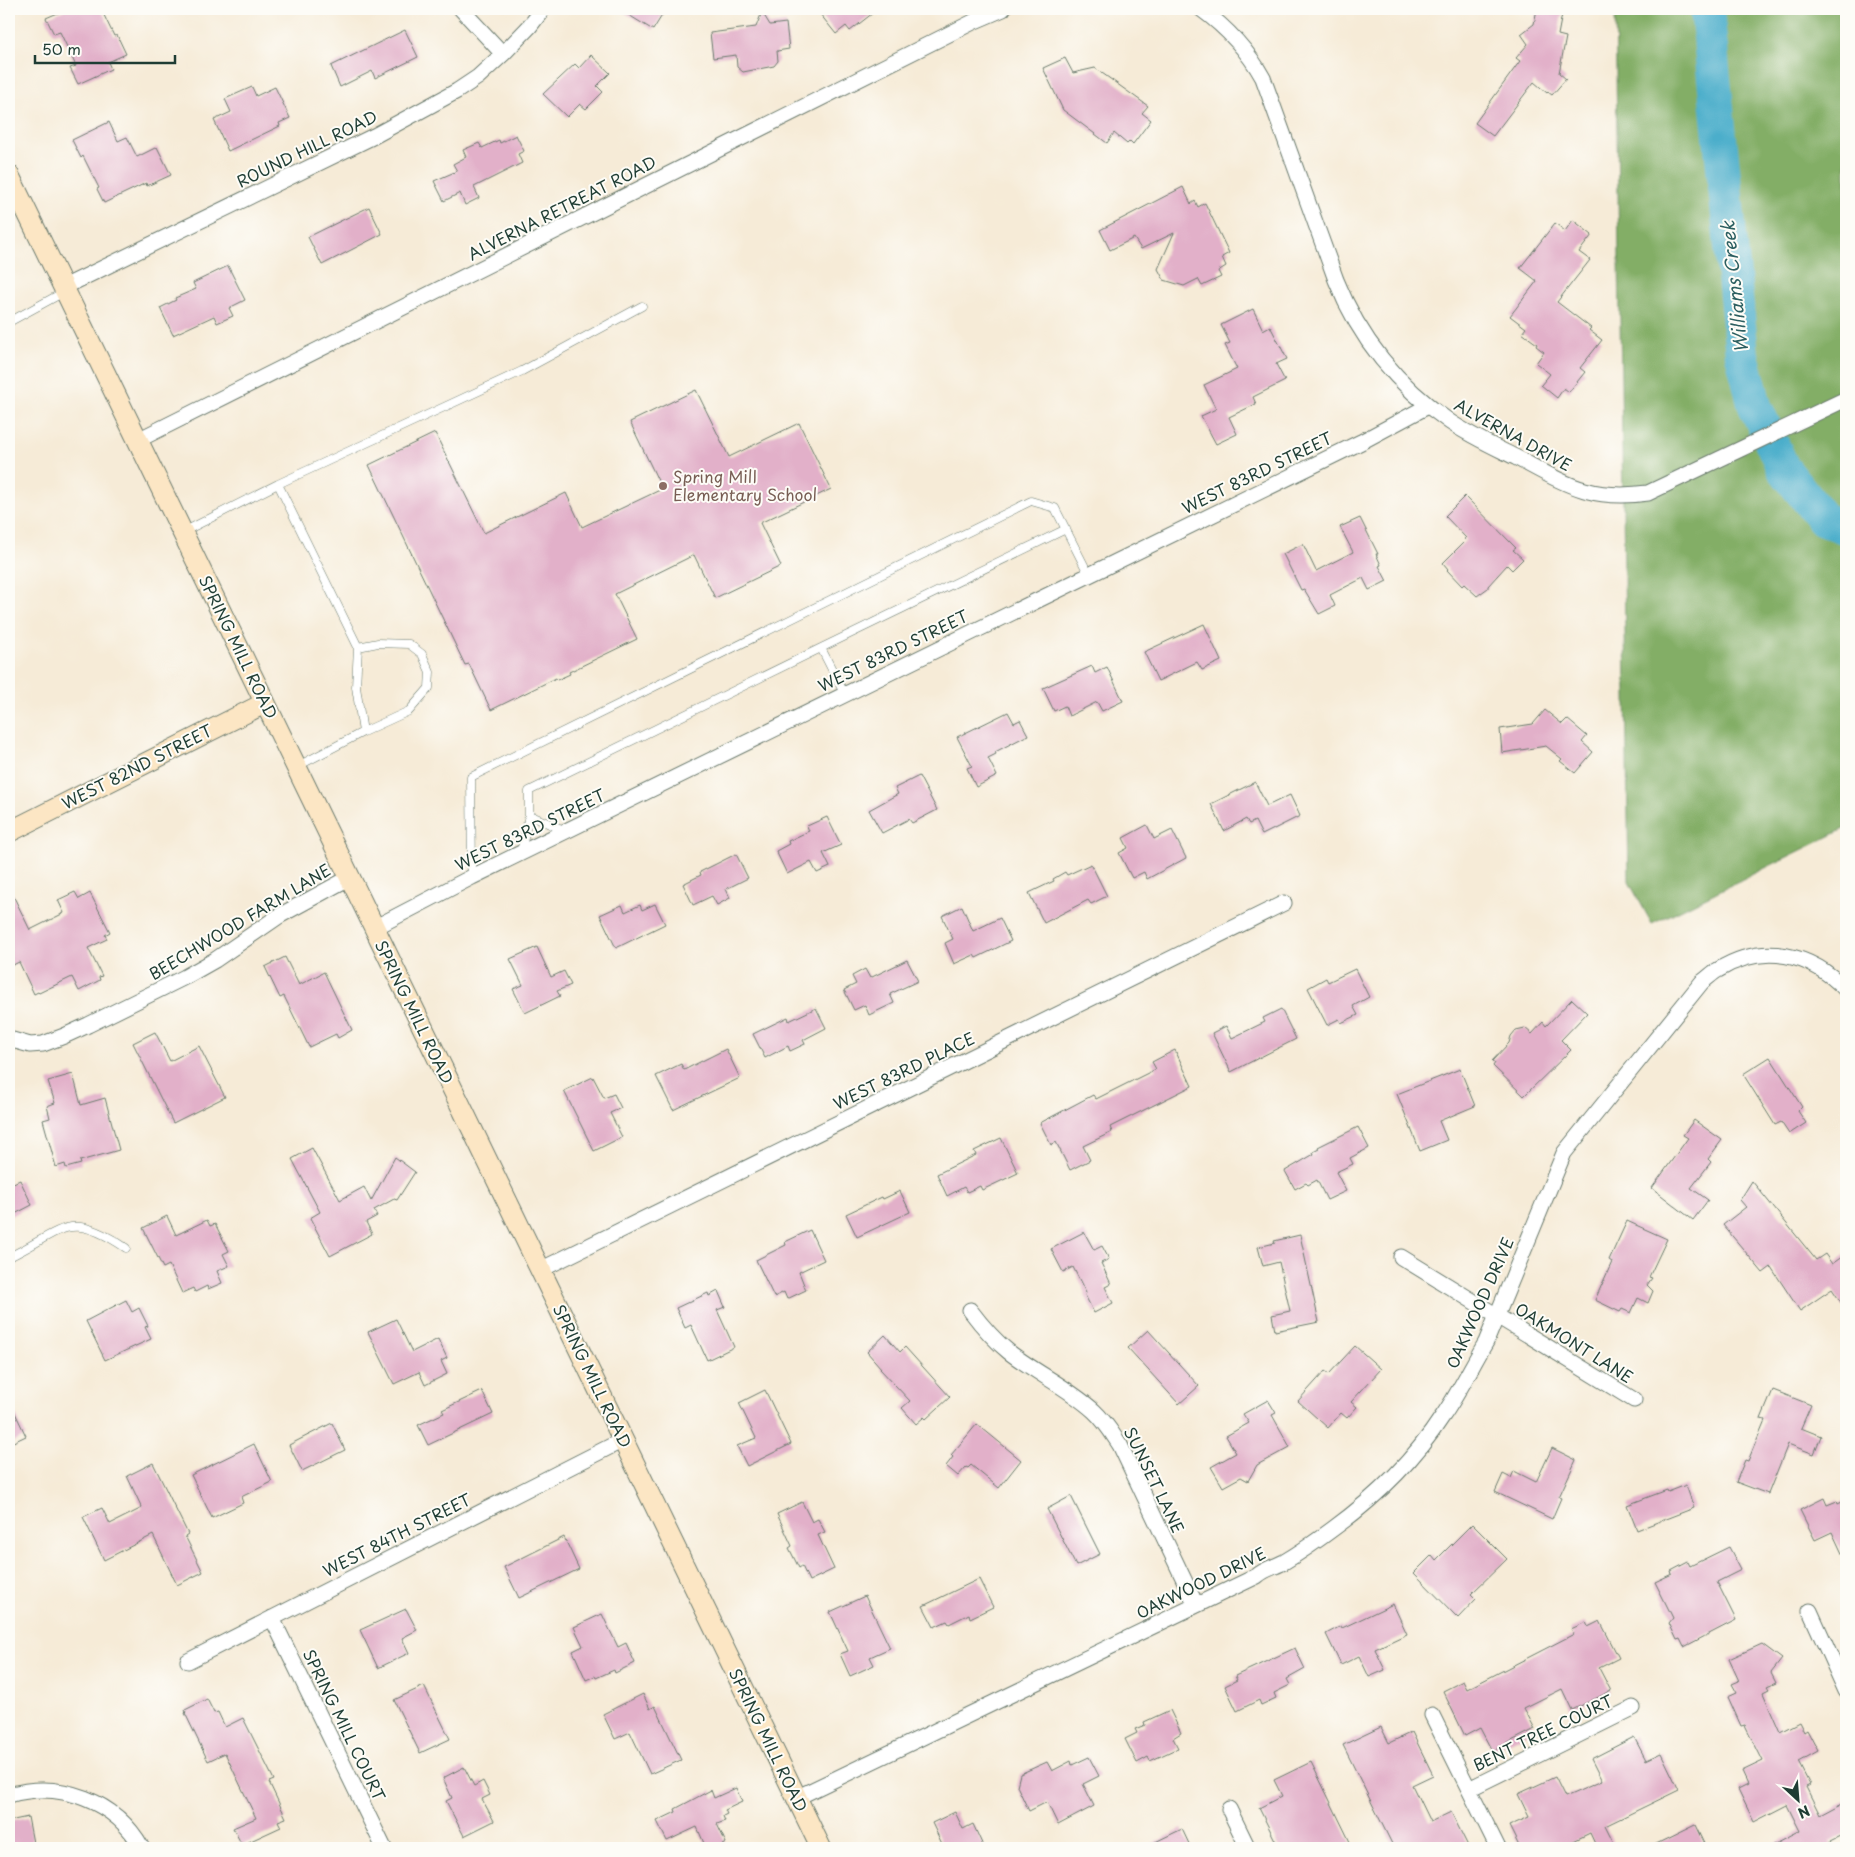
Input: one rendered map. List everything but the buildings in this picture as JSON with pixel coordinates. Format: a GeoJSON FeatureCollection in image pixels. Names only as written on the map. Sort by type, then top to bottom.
{"type":"FeatureCollection","features":[{"type":"Feature","properties":{"kind":"street"},"geometry":{"type":"LineString","coordinates":[[461,9],[502,54]]}},
{"type":"Feature","properties":{"kind":"street","name":"ROUND HILL ROAD"},"geometry":{"type":"LineString","coordinates":[[65,289],[413,116],[468,84],[478,77],[530,26],[543,9]]}},
{"type":"Feature","properties":{"kind":"street","name":"ALVERNA RETREAT ROAD"},"geometry":{"type":"LineString","coordinates":[[138,440],[975,21],[1003,9]]}},
{"type":"Feature","properties":{"kind":"street","name":"ALVERNA DRIVE"},"geometry":{"type":"LineString","coordinates":[[1201,9],[1233,35],[1254,62],[1263,78],[1336,280],[1354,319],[1384,363],[1411,391],[1428,406],[1460,428],[1561,482],[1595,494],[1623,496],[1648,493],[1714,464],[1846,399]]}},
{"type":"Feature","properties":{"kind":"street","name":"SPRING MILL ROAD"},"geometry":{"type":"LineString","coordinates":[[9,175],[821,1848]]}},
{"type":"Feature","properties":{"kind":"street","name":"WEST 83RD STREET"},"geometry":{"type":"LineString","coordinates":[[374,928],[472,877],[1361,442],[1428,406]]}},
{"type":"Feature","properties":{"kind":"street","name":"WEST 82ND STREET"},"geometry":{"type":"LineString","coordinates":[[9,832],[265,703]]}},
{"type":"Feature","properties":{"kind":"street","name":"BEECHWOOD FARM LANE"},"geometry":{"type":"LineString","coordinates":[[9,1039],[30,1045],[44,1044],[80,1029],[185,977],[215,960],[279,916],[349,878]]}},
{"type":"Feature","properties":{"kind":"street","name":"WEST 83RD PLACE"},"geometry":{"type":"LineString","coordinates":[[540,1270],[1284,904]]}},
{"type":"Feature","properties":{"kind":"street","name":"OAKWOOD DRIVE"},"geometry":{"type":"LineString","coordinates":[[796,1798],[1284,1562],[1314,1543],[1363,1506],[1410,1458],[1442,1418],[1471,1370],[1564,1153],[1702,982],[1716,970],[1748,956],[1766,954],[1792,956],[1809,962],[1829,974],[1846,990]]}},
{"type":"Feature","properties":{"kind":"street","name":"OAKMONT LANE"},"geometry":{"type":"LineString","coordinates":[[1401,1256],[1634,1400]]}},
{"type":"Feature","properties":{"kind":"street","name":"SUNSET LANE"},"geometry":{"type":"LineString","coordinates":[[970,1310],[989,1334],[1008,1351],[1080,1400],[1094,1411],[1105,1424],[1120,1445],[1196,1606]]}},
{"type":"Feature","properties":{"kind":"street","name":"WEST 84TH STREET"},"geometry":{"type":"LineString","coordinates":[[188,1661],[623,1440]]}},
{"type":"Feature","properties":{"kind":"street"},"geometry":{"type":"LineString","coordinates":[[1810,1611],[1846,1690]]}},
{"type":"Feature","properties":{"kind":"street","name":"SPRING MILL COURT"},"geometry":{"type":"LineString","coordinates":[[272,1618],[384,1848]]}},
{"type":"Feature","properties":{"kind":"street","name":"BENT TREE COURT"},"geometry":{"type":"LineString","coordinates":[[1469,1790],[1633,1708]]}},
{"type":"Feature","properties":{"kind":"street","name":"BENT TREE COURT"},"geometry":{"type":"LineString","coordinates":[[1432,1715],[1498,1848]]}},
{"type":"Feature","properties":{"kind":"street"},"geometry":{"type":"LineString","coordinates":[[9,1795],[32,1790],[66,1792],[91,1800],[125,1825],[142,1848]]}},
{"type":"Feature","properties":{"kind":"street"},"geometry":{"type":"LineString","coordinates":[[1229,1809],[1248,1848]]}},
{"type":"Feature","properties":{"kind":"lane"},"geometry":{"type":"LineString","coordinates":[[9,322],[65,289]]}},
{"type":"Feature","properties":{"kind":"lane"},"geometry":{"type":"LineString","coordinates":[[182,533],[278,484],[522,370],[642,306]]}},
{"type":"Feature","properties":{"kind":"lane"},"geometry":{"type":"LineString","coordinates":[[278,484],[358,647],[356,687],[363,732]]}},
{"type":"Feature","properties":{"kind":"lane"},"geometry":{"type":"LineString","coordinates":[[472,877],[471,777],[1031,501],[1055,508],[1089,575]]}},
{"type":"Feature","properties":{"kind":"lane"},"geometry":{"type":"LineString","coordinates":[[521,854],[529,815],[528,791],[1066,529]]}},
{"type":"Feature","properties":{"kind":"lane"},"geometry":{"type":"LineString","coordinates":[[296,767],[363,732],[409,711],[429,688],[430,672],[422,654],[409,644],[378,643],[358,647]]}},
{"type":"Feature","properties":{"kind":"lane"},"geometry":{"type":"LineString","coordinates":[[821,648],[845,695]]}},
{"type":"Feature","properties":{"kind":"lane"},"geometry":{"type":"LineString","coordinates":[[529,815],[566,832]]}},
{"type":"Feature","properties":{"kind":"lane"},"geometry":{"type":"LineString","coordinates":[[9,1257],[50,1233],[73,1226],[89,1228],[105,1234],[126,1248]]}},
{"type":"Feature","properties":{"kind":"green space"},"geometry":{"type":"Polygon","coordinates":[[[1615,9],[1846,9],[1846,828],[1652,924],[1629,882],[1615,9]]]}},
{"type":"Feature","properties":{"kind":"waterway","name":"Williams Creek"},"geometry":{"type":"LineString","coordinates":[[1707,9],[1742,355],[1755,406],[1783,468],[1823,519],[1846,528]]}},
{"type":"Feature","properties":{"kind":"place","name":"Spring Mill Elementary School"},"geometry":{"type":"Point","coordinates":[663,486]}}]}
